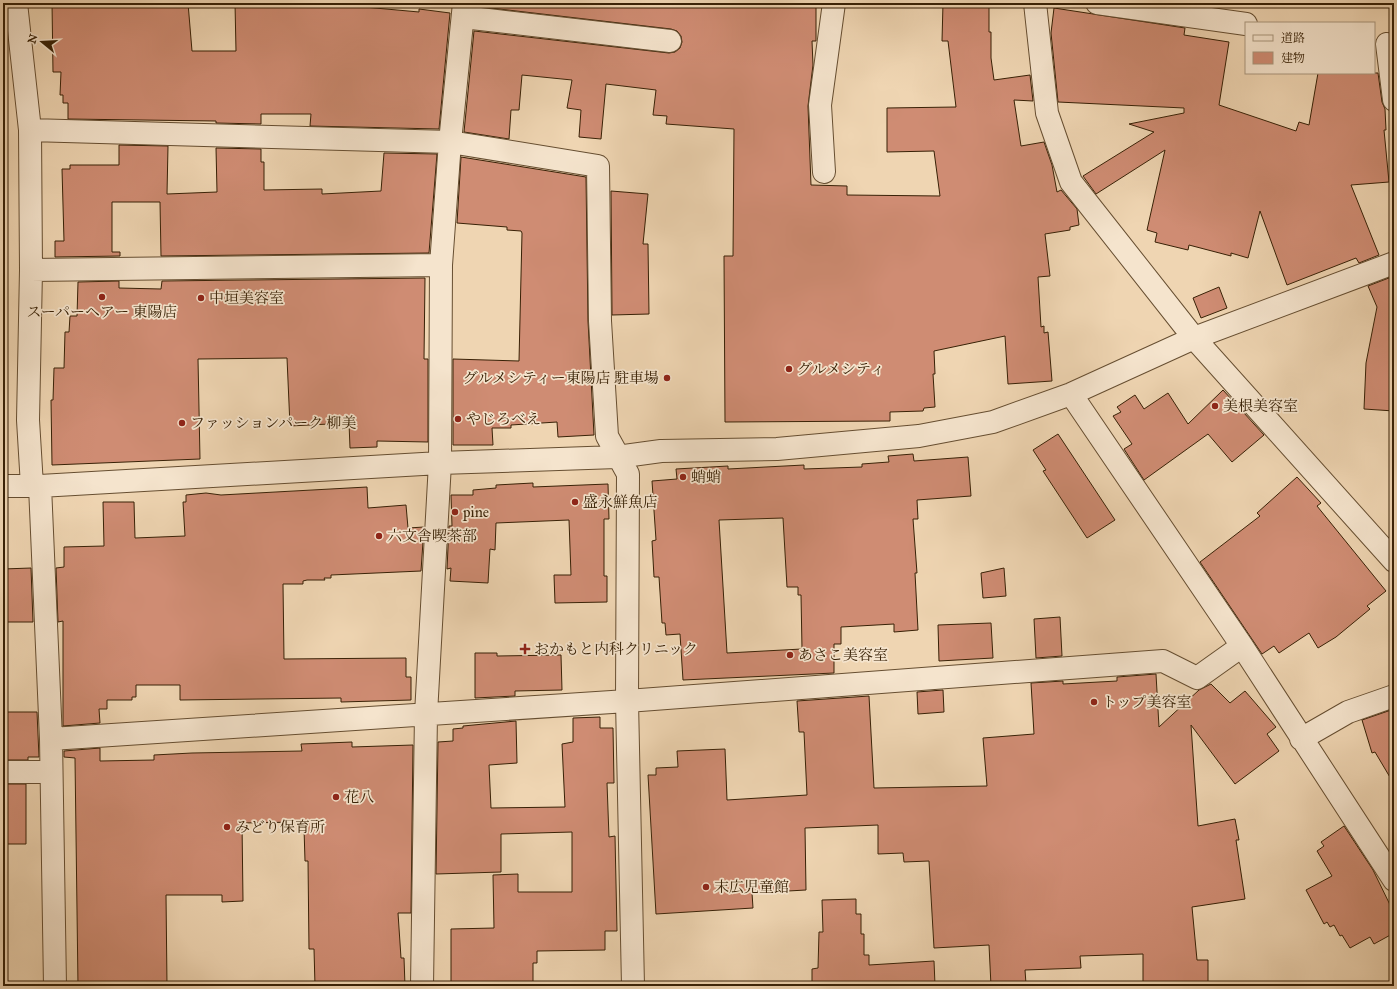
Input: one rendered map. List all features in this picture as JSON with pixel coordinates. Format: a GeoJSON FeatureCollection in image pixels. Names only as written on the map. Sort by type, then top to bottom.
{"type":"FeatureCollection","features":[{"type":"Feature","properties":{"kind":"street"},"geometry":{"type":"LineString","coordinates":[[16,3],[30,130],[31,270],[28,420],[36,486],[51,739],[50,772],[55,986]]}},
{"type":"Feature","properties":{"kind":"street"},"geometry":{"type":"LineString","coordinates":[[824,172],[820,105],[834,3]]}},
{"type":"Feature","properties":{"kind":"street"},"geometry":{"type":"LineString","coordinates":[[1035,3],[1047,113],[1071,182],[1194,338],[1394,561]]}},
{"type":"Feature","properties":{"kind":"street"},"geometry":{"type":"LineString","coordinates":[[1097,3],[1245,24]]}},
{"type":"Feature","properties":{"kind":"street"},"geometry":{"type":"LineString","coordinates":[[422,986],[426,714],[440,463],[441,265],[450,142],[464,10],[670,42]]}},
{"type":"Feature","properties":{"kind":"street"},"geometry":{"type":"LineString","coordinates":[[1385,43],[1394,100]]}},
{"type":"Feature","properties":{"kind":"street"},"geometry":{"type":"LineString","coordinates":[[30,130],[450,142],[598,166],[600,321],[607,436],[617,457],[628,474],[627,701],[633,986]]}},
{"type":"Feature","properties":{"kind":"street"},"geometry":{"type":"LineString","coordinates":[[3,486],[36,486],[440,463],[617,457],[662,451],[778,449],[919,436],[993,422],[1071,394],[1194,338],[1394,263]]}},
{"type":"Feature","properties":{"kind":"street"},"geometry":{"type":"LineString","coordinates":[[31,270],[441,265]]}},
{"type":"Feature","properties":{"kind":"street"},"geometry":{"type":"LineString","coordinates":[[1071,394],[1242,646],[1394,880]]}},
{"type":"Feature","properties":{"kind":"street"},"geometry":{"type":"LineString","coordinates":[[51,739],[627,701],[1163,661],[1197,678],[1242,646]]}},
{"type":"Feature","properties":{"kind":"street"},"geometry":{"type":"LineString","coordinates":[[1301,739],[1348,712],[1394,696]]}},
{"type":"Feature","properties":{"kind":"street"},"geometry":{"type":"LineString","coordinates":[[3,772],[50,772]]}},
{"type":"Feature","properties":{"kind":"shaded area"},"geometry":{"type":"Polygon","coordinates":[[[3,131],[7,132],[7,449],[3,453],[3,131]]]}},
{"type":"Feature","properties":{"kind":"building"},"geometry":{"type":"Polygon","coordinates":[[[52,3],[188,3],[192,51],[236,51],[235,3],[342,3],[342,5],[419,12],[419,9],[450,13],[439,129],[310,126],[311,114],[261,114],[261,124],[216,123],[216,121],[68,119],[68,103],[63,103],[63,95],[60,95],[61,72],[53,72],[52,3]]]}},
{"type":"Feature","properties":{"kind":"building"},"geometry":{"type":"Polygon","coordinates":[[[482,3],[816,3],[816,41],[812,41],[813,65],[808,106],[811,185],[847,186],[847,195],[940,196],[934,151],[887,152],[887,108],[956,107],[948,41],[942,41],[943,3],[989,3],[989,32],[991,32],[991,58],[994,80],[1030,75],[1033,101],[1014,100],[1021,146],[1044,142],[1052,165],[1057,192],[1061,190],[1077,209],[1079,225],[1070,227],[1070,230],[1045,234],[1050,276],[1038,277],[1041,327],[1044,326],[1044,333],[1048,332],[1052,381],[1008,384],[1005,336],[934,351],[935,374],[933,374],[935,407],[924,408],[923,411],[890,412],[890,421],[725,422],[724,256],[733,256],[734,129],[666,124],[667,116],[653,115],[656,90],[606,84],[601,139],[579,137],[581,110],[567,108],[572,80],[522,75],[519,110],[511,110],[509,139],[464,132],[474,31],[669,53],[675,52],[680,48],[682,42],[681,36],[677,31],[671,29],[482,7],[482,3]]]}},
{"type":"Feature","properties":{"kind":"building"},"geometry":{"type":"Polygon","coordinates":[[[1054,8],[1185,28],[1184,35],[1229,42],[1219,105],[1296,131],[1299,122],[1309,125],[1318,74],[1378,73],[1382,102],[1385,109],[1386,130],[1384,130],[1389,182],[1351,185],[1379,255],[1359,263],[1356,258],[1287,285],[1260,211],[1248,258],[1231,253],[1231,256],[1189,245],[1188,250],[1155,242],[1157,233],[1147,230],[1165,150],[1096,194],[1083,176],[1154,132],[1129,124],[1184,113],[1184,108],[1058,102],[1051,33],[1054,8]]]}},
{"type":"Feature","properties":{"kind":"building"},"geometry":{"type":"Polygon","coordinates":[[[119,145],[168,146],[167,194],[217,192],[216,148],[261,149],[261,162],[264,162],[264,190],[322,189],[322,194],[381,191],[384,153],[437,154],[429,253],[161,256],[160,202],[112,202],[112,252],[120,252],[120,256],[55,257],[55,241],[64,241],[62,169],[70,169],[70,165],[119,165],[119,145]]]}},
{"type":"Feature","properties":{"kind":"building"},"geometry":{"type":"Polygon","coordinates":[[[461,157],[586,177],[588,321],[594,435],[558,437],[557,422],[511,425],[511,428],[492,428],[493,445],[453,445],[453,359],[519,361],[522,233],[521,231],[507,230],[507,227],[457,223],[461,157]]]}},
{"type":"Feature","properties":{"kind":"building"},"geometry":{"type":"Polygon","coordinates":[[[611,191],[648,194],[643,244],[648,244],[649,314],[612,315],[611,191]]]}},
{"type":"Feature","properties":{"kind":"building"},"geometry":{"type":"Polygon","coordinates":[[[1394,276],[1394,411],[1364,409],[1366,363],[1377,307],[1368,286],[1394,276]]]}},
{"type":"Feature","properties":{"kind":"building"},"geometry":{"type":"Polygon","coordinates":[[[425,278],[424,359],[428,359],[428,442],[377,441],[377,447],[350,448],[349,423],[290,426],[287,358],[198,359],[200,459],[52,465],[51,400],[53,400],[54,368],[64,368],[65,332],[69,332],[70,316],[77,316],[78,282],[119,281],[119,288],[161,289],[162,281],[425,278]]]}},
{"type":"Feature","properties":{"kind":"building"},"geometry":{"type":"Polygon","coordinates":[[[1219,287],[1227,308],[1201,318],[1193,298],[1219,287]]]}},
{"type":"Feature","properties":{"kind":"building"},"geometry":{"type":"Polygon","coordinates":[[[1223,390],[1264,435],[1232,462],[1208,434],[1144,480],[1124,449],[1132,444],[1113,416],[1121,412],[1117,407],[1135,395],[1144,409],[1168,393],[1188,424],[1223,390]]]}},
{"type":"Feature","properties":{"kind":"building"},"geometry":{"type":"Polygon","coordinates":[[[1058,434],[1115,520],[1087,538],[1043,471],[1046,470],[1033,450],[1058,434]]]}},
{"type":"Feature","properties":{"kind":"building"},"geometry":{"type":"Polygon","coordinates":[[[913,454],[914,461],[968,457],[971,496],[917,500],[918,519],[913,519],[917,573],[915,573],[918,630],[894,632],[894,624],[841,627],[841,644],[834,644],[834,673],[683,680],[680,634],[666,635],[665,623],[662,623],[659,577],[654,577],[652,541],[656,540],[652,481],[677,479],[676,469],[728,466],[728,469],[804,465],[804,469],[862,467],[862,464],[889,462],[888,456],[913,454]],[[783,518],[719,520],[727,653],[802,649],[801,595],[798,595],[798,587],[787,587],[783,518]]]}},
{"type":"Feature","properties":{"kind":"building"},"geometry":{"type":"Polygon","coordinates":[[[1297,477],[1321,503],[1317,506],[1386,591],[1367,606],[1370,609],[1336,637],[1318,648],[1309,633],[1279,653],[1274,646],[1262,654],[1200,562],[1260,516],[1257,513],[1297,477]]]}},
{"type":"Feature","properties":{"kind":"building"},"geometry":{"type":"Polygon","coordinates":[[[533,483],[533,487],[608,484],[609,519],[604,519],[604,576],[607,576],[607,602],[555,603],[554,575],[571,575],[569,520],[496,523],[495,550],[490,549],[488,583],[450,581],[451,568],[447,569],[449,526],[452,526],[451,495],[473,495],[473,490],[496,488],[496,485],[533,483]]]}},
{"type":"Feature","properties":{"kind":"building"},"geometry":{"type":"Polygon","coordinates":[[[367,487],[368,508],[406,505],[408,528],[424,527],[421,571],[331,575],[331,578],[324,578],[325,580],[307,580],[303,581],[303,584],[283,584],[284,659],[406,658],[406,677],[411,677],[411,700],[341,702],[341,698],[180,700],[180,685],[136,685],[136,697],[132,697],[132,700],[107,700],[107,709],[99,709],[100,723],[63,726],[63,621],[58,622],[56,568],[64,567],[64,547],[104,546],[103,502],[134,502],[135,538],[185,536],[183,502],[186,502],[186,495],[206,493],[221,495],[367,487]]]}},
{"type":"Feature","properties":{"kind":"building"},"geometry":{"type":"Polygon","coordinates":[[[31,568],[33,622],[3,622],[3,569],[31,568]]]}},
{"type":"Feature","properties":{"kind":"building"},"geometry":{"type":"Polygon","coordinates":[[[1004,568],[1006,596],[983,598],[981,573],[1004,568]]]}},
{"type":"Feature","properties":{"kind":"building"},"geometry":{"type":"Polygon","coordinates":[[[1060,617],[1062,656],[1036,658],[1034,619],[1060,617]]]}},
{"type":"Feature","properties":{"kind":"building"},"geometry":{"type":"Polygon","coordinates":[[[991,623],[993,658],[939,661],[938,625],[991,623]]]}},
{"type":"Feature","properties":{"kind":"building"},"geometry":{"type":"Polygon","coordinates":[[[475,653],[497,653],[497,656],[561,655],[562,690],[515,691],[515,696],[475,698],[475,653]]]}},
{"type":"Feature","properties":{"kind":"building"},"geometry":{"type":"Polygon","coordinates":[[[1156,674],[1159,727],[1199,690],[1211,684],[1230,703],[1245,691],[1276,727],[1267,734],[1279,751],[1235,784],[1191,725],[1198,826],[1235,819],[1239,840],[1236,840],[1245,899],[1192,907],[1197,960],[1208,960],[1208,986],[1143,986],[1143,954],[1080,956],[1081,968],[1025,970],[1026,984],[991,986],[989,945],[934,948],[929,861],[904,862],[903,853],[878,854],[878,825],[805,828],[806,890],[752,893],[753,908],[656,914],[648,775],[656,775],[656,768],[678,767],[677,751],[725,749],[727,800],[807,795],[804,732],[799,732],[797,701],[869,696],[874,788],[987,786],[983,738],[1034,734],[1031,683],[1063,681],[1063,684],[1117,681],[1117,677],[1156,674]]]}},
{"type":"Feature","properties":{"kind":"building"},"geometry":{"type":"Polygon","coordinates":[[[943,690],[944,712],[918,714],[917,692],[943,690]]]}},
{"type":"Feature","properties":{"kind":"building"},"geometry":{"type":"Polygon","coordinates":[[[1394,709],[1394,784],[1375,752],[1372,753],[1362,720],[1394,709]]]}},
{"type":"Feature","properties":{"kind":"building"},"geometry":{"type":"Polygon","coordinates":[[[3,712],[37,712],[39,757],[28,757],[28,760],[3,760],[3,712]]]}},
{"type":"Feature","properties":{"kind":"building"},"geometry":{"type":"Polygon","coordinates":[[[600,717],[600,728],[613,728],[614,783],[607,783],[609,837],[615,836],[617,931],[605,931],[605,950],[537,951],[537,963],[533,963],[533,986],[451,986],[451,929],[494,928],[493,875],[518,874],[518,892],[572,892],[572,832],[501,834],[501,872],[436,874],[438,742],[453,741],[453,729],[463,728],[463,726],[516,721],[517,763],[489,765],[491,808],[565,807],[562,744],[573,742],[573,718],[600,717]]]}},
{"type":"Feature","properties":{"kind":"building"},"geometry":{"type":"Polygon","coordinates":[[[352,742],[352,747],[413,745],[411,913],[398,913],[401,958],[404,958],[405,986],[315,986],[314,949],[309,949],[308,861],[305,861],[304,828],[301,829],[301,822],[242,823],[243,901],[222,902],[222,895],[166,895],[167,986],[78,986],[75,758],[64,757],[64,751],[100,748],[100,761],[154,760],[154,755],[302,751],[301,744],[352,742]]]}},
{"type":"Feature","properties":{"kind":"building"},"geometry":{"type":"Polygon","coordinates":[[[3,784],[26,784],[26,844],[3,844],[3,784]]]}},
{"type":"Feature","properties":{"kind":"building"},"geometry":{"type":"Polygon","coordinates":[[[1344,826],[1373,870],[1394,913],[1394,933],[1374,944],[1370,937],[1350,948],[1342,935],[1340,936],[1334,925],[1330,927],[1327,922],[1324,924],[1306,890],[1332,876],[1317,851],[1324,846],[1321,842],[1344,826]]]}},
{"type":"Feature","properties":{"kind":"building"},"geometry":{"type":"Polygon","coordinates":[[[856,899],[856,914],[861,914],[861,934],[864,934],[864,955],[869,955],[869,965],[934,961],[935,985],[812,986],[812,969],[818,968],[819,932],[823,932],[822,900],[856,899]]]}},
{"type":"Feature","properties":{"kind":"place","name":"スーパーヘアー 東陽店"},"geometry":{"type":"Point","coordinates":[102,297]}},
{"type":"Feature","properties":{"kind":"place","name":"中垣美容室"},"geometry":{"type":"Point","coordinates":[201,298]}},
{"type":"Feature","properties":{"kind":"place","name":"グルメシティ"},"geometry":{"type":"Point","coordinates":[789,369]}},
{"type":"Feature","properties":{"kind":"place","name":"グルメシティー東陽店 駐車場"},"geometry":{"type":"Point","coordinates":[667,378]}},
{"type":"Feature","properties":{"kind":"place","name":"美根美容室"},"geometry":{"type":"Point","coordinates":[1215,406]}},
{"type":"Feature","properties":{"kind":"place","name":"やじろべえ"},"geometry":{"type":"Point","coordinates":[458,419]}},
{"type":"Feature","properties":{"kind":"place","name":"ファッションパーク 柳美"},"geometry":{"type":"Point","coordinates":[182,423]}},
{"type":"Feature","properties":{"kind":"place","name":"蛸蛸"},"geometry":{"type":"Point","coordinates":[683,477]}},
{"type":"Feature","properties":{"kind":"place","name":"盛永鮮魚店"},"geometry":{"type":"Point","coordinates":[575,502]}},
{"type":"Feature","properties":{"kind":"place","name":"pine"},"geometry":{"type":"Point","coordinates":[455,512]}},
{"type":"Feature","properties":{"kind":"place","name":"六文舎喫茶部"},"geometry":{"type":"Point","coordinates":[379,536]}},
{"type":"Feature","properties":{"kind":"place","name":"おかもと内科クリニック"},"geometry":{"type":"Point","coordinates":[525,649]}},
{"type":"Feature","properties":{"kind":"place","name":"あさこ美容室"},"geometry":{"type":"Point","coordinates":[790,655]}},
{"type":"Feature","properties":{"kind":"place","name":"トップ美容室"},"geometry":{"type":"Point","coordinates":[1094,702]}},
{"type":"Feature","properties":{"kind":"place","name":"花八"},"geometry":{"type":"Point","coordinates":[336,797]}},
{"type":"Feature","properties":{"kind":"place","name":"みどり保育所"},"geometry":{"type":"Point","coordinates":[227,827]}},
{"type":"Feature","properties":{"kind":"place","name":"末広児童館"},"geometry":{"type":"Point","coordinates":[706,887]}}]}
